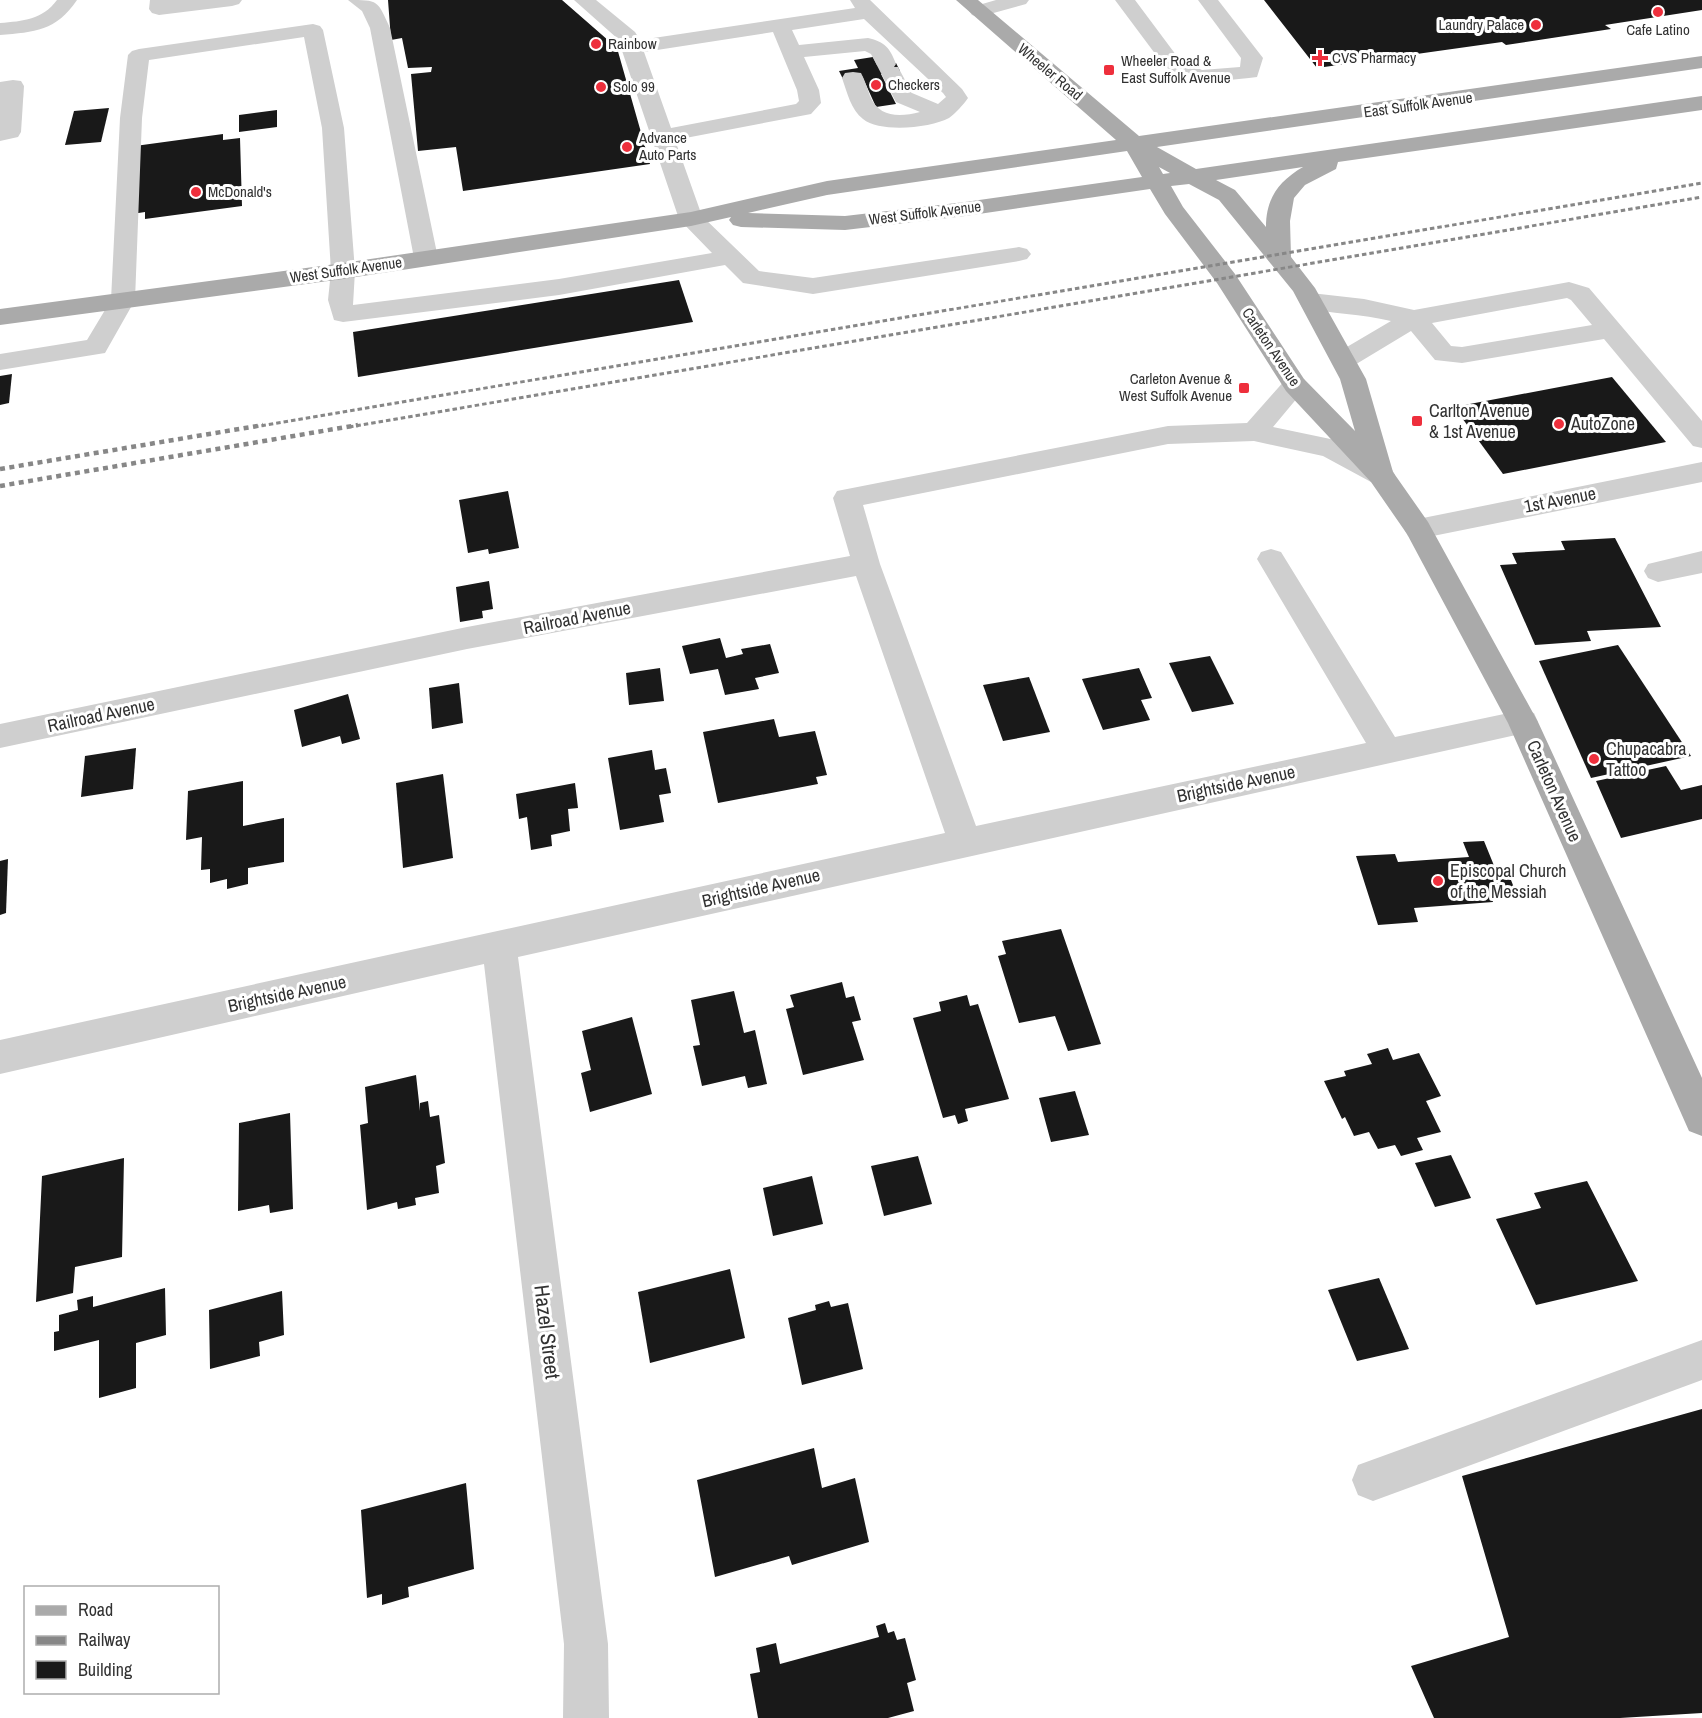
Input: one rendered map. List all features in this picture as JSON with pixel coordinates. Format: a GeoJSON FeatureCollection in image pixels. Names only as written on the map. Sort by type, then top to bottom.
{"type":"FeatureCollection","features":[{"type":"Feature","properties":{"kind":"main road","name":"Wheeler Road"},"geometry":{"type":"LineString","coordinates":[[972,6],[1134,144],[1227,195],[1279,256]]}},
{"type":"Feature","properties":{"kind":"main road","name":"East Suffolk Avenue"},"geometry":{"type":"LineString","coordinates":[[1134,144],[1702,62]]}},
{"type":"Feature","properties":{"kind":"main road"},"geometry":{"type":"LineString","coordinates":[[1156,183],[1702,103]]}},
{"type":"Feature","properties":{"kind":"main road","name":"West Suffolk Avenue"},"geometry":{"type":"LineString","coordinates":[[0,317],[343,271],[691,219],[827,188],[1134,144]]}},
{"type":"Feature","properties":{"kind":"main road","name":"Wheeler Road"},"geometry":{"type":"LineString","coordinates":[[1134,144],[1173,209],[1217,266]]}},
{"type":"Feature","properties":{"kind":"main road"},"geometry":{"type":"LineString","coordinates":[[1279,256],[1278,211],[1283,194],[1297,179],[1308,172],[1350,154]]}},
{"type":"Feature","properties":{"kind":"main road","name":"West Suffolk Avenue"},"geometry":{"type":"LineString","coordinates":[[691,219],[845,223],[1156,183]]}},
{"type":"Feature","properties":{"kind":"main road","name":"Carleton Avenue"},"geometry":{"type":"LineString","coordinates":[[1279,256],[1311,301],[1353,379],[1381,475]]}},
{"type":"Feature","properties":{"kind":"main road","name":"Carleton Avenue"},"geometry":{"type":"LineString","coordinates":[[1217,266],[1295,386],[1381,475],[1418,529],[1523,722],[1702,1119]]}},
{"type":"Feature","properties":{"kind":"street"},"geometry":{"type":"LineString","coordinates":[[0,29],[41,25],[59,12],[67,0]]}},
{"type":"Feature","properties":{"kind":"street"},"geometry":{"type":"LineString","coordinates":[[160,0],[159,9],[232,0]]}},
{"type":"Feature","properties":{"kind":"street"},"geometry":{"type":"LineString","coordinates":[[358,0],[371,8],[380,28],[426,258]]}},
{"type":"Feature","properties":{"kind":"street"},"geometry":{"type":"LineString","coordinates":[[584,0],[628,36],[691,219],[752,278],[813,286],[1018,254]]}},
{"type":"Feature","properties":{"kind":"street"},"geometry":{"type":"LineString","coordinates":[[972,6],[1019,0]]}},
{"type":"Feature","properties":{"kind":"street"},"geometry":{"type":"LineString","coordinates":[[1125,0],[1172,63],[1199,77],[1249,72],[1252,57],[1208,0]]}},
{"type":"Feature","properties":{"kind":"street"},"geometry":{"type":"LineString","coordinates":[[632,47],[780,25],[865,6],[951,89],[957,98],[952,106],[941,113],[900,121],[884,121],[873,117],[867,111],[836,47]]}},
{"type":"Feature","properties":{"kind":"street"},"geometry":{"type":"LineString","coordinates":[[663,136],[803,109],[810,103],[808,90],[780,25]]}},
{"type":"Feature","properties":{"kind":"street"},"geometry":{"type":"LineString","coordinates":[[0,362],[96,347],[123,300],[131,118],[139,55],[313,30],[333,128],[343,271],[340,300],[343,314],[559,287],[730,257]]}},
{"type":"Feature","properties":{"kind":"street"},"geometry":{"type":"LineString","coordinates":[[792,52],[858,44],[875,45],[904,97],[941,113]]}},
{"type":"Feature","properties":{"kind":"street"},"geometry":{"type":"LineString","coordinates":[[0,88],[13,86],[10,132],[0,134]]}},
{"type":"Feature","properties":{"kind":"street"},"geometry":{"type":"LineString","coordinates":[[1344,360],[1414,318],[1569,290],[1580,294],[1702,439]]}},
{"type":"Feature","properties":{"kind":"street"},"geometry":{"type":"LineString","coordinates":[[1311,301],[1364,307],[1414,318],[1444,354],[1462,355],[1608,330]]}},
{"type":"Feature","properties":{"kind":"street"},"geometry":{"type":"LineString","coordinates":[[1254,432],[1295,386]]}},
{"type":"Feature","properties":{"kind":"street"},"geometry":{"type":"LineString","coordinates":[[965,842],[866,564],[847,498],[1168,435],[1254,432],[1330,448],[1381,475]]}},
{"type":"Feature","properties":{"kind":"street","name":"1st Avenue"},"geometry":{"type":"LineString","coordinates":[[1418,529],[1698,480]]}},
{"type":"Feature","properties":{"kind":"street"},"geometry":{"type":"LineString","coordinates":[[1271,559],[1387,751]]}},
{"type":"Feature","properties":{"kind":"street"},"geometry":{"type":"LineString","coordinates":[[1658,571],[1702,562]]}},
{"type":"Feature","properties":{"kind":"street","name":"Railroad Avenue"},"geometry":{"type":"LineString","coordinates":[[0,736],[467,638],[866,564]]}},
{"type":"Feature","properties":{"kind":"street","name":"Brightside Avenue"},"geometry":{"type":"LineString","coordinates":[[0,1057],[965,842],[1523,722]]}},
{"type":"Feature","properties":{"kind":"street","name":"Hazel Street"},"geometry":{"type":"LineString","coordinates":[[499,946],[586,1644],[586,1718]]}},
{"type":"Feature","properties":{"kind":"street"},"geometry":{"type":"LineString","coordinates":[[1373,1480],[1702,1360]]}},
{"type":"Feature","properties":{"kind":"building"},"geometry":{"type":"Polygon","coordinates":[[[388,0],[562,0],[617,48],[650,164],[463,191],[456,147],[418,151],[411,74],[431,72],[432,67],[408,68],[402,38],[391,40],[388,0]]]}},
{"type":"Feature","properties":{"kind":"building"},"geometry":{"type":"Polygon","coordinates":[[[1264,0],[1702,0],[1702,10],[1605,25],[1611,29],[1506,45],[1502,42],[1317,68],[1264,0]]]}},
{"type":"Feature","properties":{"kind":"building"},"geometry":{"type":"Polygon","coordinates":[[[873,57],[877,65],[896,63],[900,71],[881,74],[896,104],[876,107],[862,76],[843,79],[839,71],[858,68],[854,60],[873,57]]]}},
{"type":"Feature","properties":{"kind":"building"},"geometry":{"type":"Polygon","coordinates":[[[109,108],[101,142],[65,145],[74,111],[109,108]]]}},
{"type":"Feature","properties":{"kind":"building"},"geometry":{"type":"Polygon","coordinates":[[[277,110],[277,127],[239,132],[239,115],[277,110]]]}},
{"type":"Feature","properties":{"kind":"building"},"geometry":{"type":"Polygon","coordinates":[[[223,134],[223,140],[240,138],[242,206],[145,219],[145,212],[132,214],[135,146],[223,134]]]}},
{"type":"Feature","properties":{"kind":"building"},"geometry":{"type":"Polygon","coordinates":[[[679,280],[693,322],[358,377],[353,332],[679,280]]]}},
{"type":"Feature","properties":{"kind":"building"},"geometry":{"type":"Polygon","coordinates":[[[12,374],[9,403],[0,405],[0,376],[12,374]]]}},
{"type":"Feature","properties":{"kind":"building","name":"AutoZone"},"geometry":{"type":"Polygon","coordinates":[[[1612,377],[1666,442],[1503,474],[1454,407],[1612,377]]]}},
{"type":"Feature","properties":{"kind":"building"},"geometry":{"type":"Polygon","coordinates":[[[508,491],[519,548],[489,554],[488,549],[468,553],[459,500],[508,491]]]}},
{"type":"Feature","properties":{"kind":"building"},"geometry":{"type":"Polygon","coordinates":[[[1615,538],[1661,627],[1587,631],[1591,641],[1535,645],[1500,565],[1517,564],[1512,553],[1565,550],[1561,541],[1615,538]]]}},
{"type":"Feature","properties":{"kind":"building"},"geometry":{"type":"Polygon","coordinates":[[[489,581],[493,609],[482,611],[483,618],[460,622],[456,587],[489,581]]]}},
{"type":"Feature","properties":{"kind":"building"},"geometry":{"type":"Polygon","coordinates":[[[720,638],[726,658],[743,654],[741,649],[770,644],[779,673],[755,678],[759,689],[725,695],[718,669],[690,674],[682,646],[720,638]]]}},
{"type":"Feature","properties":{"kind":"building"},"geometry":{"type":"Polygon","coordinates":[[[1618,645],[1691,756],[1591,778],[1539,661],[1618,645]]]}},
{"type":"Feature","properties":{"kind":"building"},"geometry":{"type":"Polygon","coordinates":[[[1210,656],[1234,704],[1192,712],[1169,663],[1210,656]]]}},
{"type":"Feature","properties":{"kind":"building"},"geometry":{"type":"Polygon","coordinates":[[[660,668],[664,701],[629,705],[626,673],[660,668]]]}},
{"type":"Feature","properties":{"kind":"building"},"geometry":{"type":"Polygon","coordinates":[[[1139,668],[1152,698],[1141,700],[1150,720],[1103,730],[1082,679],[1139,668]]]}},
{"type":"Feature","properties":{"kind":"building"},"geometry":{"type":"Polygon","coordinates":[[[1029,677],[1050,732],[1003,741],[983,685],[1029,677]]]}},
{"type":"Feature","properties":{"kind":"building"},"geometry":{"type":"Polygon","coordinates":[[[459,683],[463,723],[432,729],[429,688],[459,683]]]}},
{"type":"Feature","properties":{"kind":"building"},"geometry":{"type":"Polygon","coordinates":[[[348,694],[360,739],[342,744],[340,736],[302,747],[294,710],[348,694]]]}},
{"type":"Feature","properties":{"kind":"building"},"geometry":{"type":"Polygon","coordinates":[[[774,719],[779,737],[815,731],[827,775],[816,777],[818,784],[718,803],[703,732],[774,719]]]}},
{"type":"Feature","properties":{"kind":"building"},"geometry":{"type":"Polygon","coordinates":[[[136,748],[133,789],[81,797],[85,756],[136,748]]]}},
{"type":"Feature","properties":{"kind":"building"},"geometry":{"type":"Polygon","coordinates":[[[652,750],[655,770],[666,768],[671,793],[659,795],[664,822],[620,830],[608,758],[652,750]]]}},
{"type":"Feature","properties":{"kind":"building"},"geometry":{"type":"Polygon","coordinates":[[[1666,766],[1681,790],[1702,785],[1702,819],[1621,838],[1596,781],[1666,766]]]}},
{"type":"Feature","properties":{"kind":"building"},"geometry":{"type":"Polygon","coordinates":[[[443,774],[453,858],[403,868],[396,783],[443,774]]]}},
{"type":"Feature","properties":{"kind":"building"},"geometry":{"type":"Polygon","coordinates":[[[243,781],[243,826],[284,818],[284,862],[248,868],[248,884],[227,889],[227,879],[210,883],[210,869],[201,870],[202,837],[186,840],[188,791],[243,781]]]}},
{"type":"Feature","properties":{"kind":"building"},"geometry":{"type":"Polygon","coordinates":[[[575,783],[578,808],[568,809],[570,831],[551,835],[552,846],[531,850],[527,817],[519,819],[516,794],[575,783]]]}},
{"type":"Feature","properties":{"kind":"building","name":"Episcopal Church of the Messiah"},"geometry":{"type":"Polygon","coordinates":[[[1484,841],[1495,868],[1506,867],[1516,893],[1491,895],[1493,902],[1414,908],[1418,922],[1378,925],[1356,856],[1395,854],[1398,862],[1469,857],[1463,842],[1484,841]]]}},
{"type":"Feature","properties":{"kind":"building"},"geometry":{"type":"Polygon","coordinates":[[[8,859],[6,913],[0,915],[0,861],[8,859]]]}},
{"type":"Feature","properties":{"kind":"building"},"geometry":{"type":"Polygon","coordinates":[[[1061,929],[1101,1044],[1068,1051],[1055,1016],[1019,1023],[998,956],[1006,954],[1002,941],[1061,929]]]}},
{"type":"Feature","properties":{"kind":"building"},"geometry":{"type":"Polygon","coordinates":[[[842,982],[846,998],[854,996],[861,1020],[852,1022],[864,1060],[803,1075],[786,1009],[794,1007],[790,995],[842,982]]]}},
{"type":"Feature","properties":{"kind":"building"},"geometry":{"type":"Polygon","coordinates":[[[734,991],[744,1033],[755,1030],[767,1084],[748,1088],[745,1076],[702,1086],[693,1046],[700,1045],[691,1000],[734,991]]]}},
{"type":"Feature","properties":{"kind":"building"},"geometry":{"type":"Polygon","coordinates":[[[967,995],[970,1006],[978,1004],[1009,1099],[965,1109],[968,1121],[958,1124],[955,1115],[943,1118],[913,1018],[941,1011],[939,1002],[967,995]]]}},
{"type":"Feature","properties":{"kind":"building"},"geometry":{"type":"Polygon","coordinates":[[[632,1017],[652,1094],[590,1112],[581,1073],[591,1070],[582,1031],[632,1017]]]}},
{"type":"Feature","properties":{"kind":"building"},"geometry":{"type":"Polygon","coordinates":[[[1388,1048],[1393,1060],[1419,1053],[1441,1096],[1426,1101],[1441,1132],[1417,1138],[1423,1150],[1401,1156],[1395,1145],[1378,1149],[1369,1132],[1354,1136],[1345,1117],[1342,1119],[1324,1081],[1346,1076],[1344,1071],[1372,1064],[1367,1054],[1388,1048]]]}},
{"type":"Feature","properties":{"kind":"building"},"geometry":{"type":"Polygon","coordinates":[[[416,1075],[420,1111],[420,1103],[428,1101],[430,1117],[439,1115],[445,1163],[436,1166],[439,1193],[415,1198],[416,1205],[398,1209],[397,1202],[367,1210],[360,1125],[368,1123],[365,1087],[416,1075]]]}},
{"type":"Feature","properties":{"kind":"building"},"geometry":{"type":"Polygon","coordinates":[[[1075,1091],[1089,1135],[1051,1142],[1039,1098],[1075,1091]]]}},
{"type":"Feature","properties":{"kind":"building"},"geometry":{"type":"Polygon","coordinates":[[[290,1113],[293,1209],[270,1213],[269,1205],[238,1211],[239,1123],[290,1113]]]}},
{"type":"Feature","properties":{"kind":"building"},"geometry":{"type":"Polygon","coordinates":[[[1451,1155],[1471,1198],[1435,1207],[1415,1163],[1451,1155]]]}},
{"type":"Feature","properties":{"kind":"building"},"geometry":{"type":"Polygon","coordinates":[[[918,1156],[932,1204],[884,1216],[871,1166],[918,1156]]]}},
{"type":"Feature","properties":{"kind":"building"},"geometry":{"type":"Polygon","coordinates":[[[124,1158],[122,1257],[75,1267],[73,1293],[36,1302],[42,1176],[124,1158]]]}},
{"type":"Feature","properties":{"kind":"building"},"geometry":{"type":"Polygon","coordinates":[[[812,1176],[823,1224],[773,1236],[763,1188],[812,1176]]]}},
{"type":"Feature","properties":{"kind":"building"},"geometry":{"type":"Polygon","coordinates":[[[1587,1181],[1638,1281],[1536,1305],[1496,1219],[1541,1208],[1534,1193],[1587,1181]]]}},
{"type":"Feature","properties":{"kind":"building"},"geometry":{"type":"Polygon","coordinates":[[[730,1269],[745,1338],[650,1363],[638,1292],[730,1269]]]}},
{"type":"Feature","properties":{"kind":"building"},"geometry":{"type":"Polygon","coordinates":[[[1379,1278],[1409,1349],[1357,1361],[1328,1290],[1379,1278]]]}},
{"type":"Feature","properties":{"kind":"building"},"geometry":{"type":"Polygon","coordinates":[[[165,1288],[166,1335],[136,1343],[136,1388],[99,1398],[99,1340],[54,1351],[54,1332],[59,1331],[59,1315],[78,1310],[77,1300],[93,1296],[93,1307],[165,1288]]]}},
{"type":"Feature","properties":{"kind":"building"},"geometry":{"type":"Polygon","coordinates":[[[282,1291],[284,1335],[259,1342],[260,1356],[210,1369],[209,1310],[282,1291]]]}},
{"type":"Feature","properties":{"kind":"building"},"geometry":{"type":"Polygon","coordinates":[[[829,1301],[831,1307],[848,1303],[863,1369],[802,1385],[788,1318],[816,1310],[815,1305],[829,1301]]]}},
{"type":"Feature","properties":{"kind":"building"},"geometry":{"type":"Polygon","coordinates":[[[1702,1409],[1702,1713],[1620,1718],[1434,1718],[1411,1666],[1509,1637],[1462,1476],[1702,1409]]]}},
{"type":"Feature","properties":{"kind":"building"},"geometry":{"type":"Polygon","coordinates":[[[814,1448],[822,1488],[855,1478],[869,1542],[792,1565],[789,1556],[715,1577],[697,1480],[814,1448]]]}},
{"type":"Feature","properties":{"kind":"building"},"geometry":{"type":"Polygon","coordinates":[[[466,1483],[474,1569],[408,1587],[409,1597],[382,1605],[382,1594],[367,1598],[361,1510],[466,1483]]]}},
{"type":"Feature","properties":{"kind":"building"},"geometry":{"type":"Polygon","coordinates":[[[885,1623],[888,1633],[894,1631],[897,1640],[905,1638],[916,1680],[907,1683],[914,1711],[888,1718],[758,1718],[750,1674],[760,1672],[756,1648],[776,1643],[780,1664],[879,1637],[876,1626],[885,1623]]]}},
{"type":"Feature","properties":{"kind":"railway"},"geometry":{"type":"LineString","coordinates":[[254,427],[1702,183]]}},
{"type":"Feature","properties":{"kind":"railway"},"geometry":{"type":"LineString","coordinates":[[349,427],[1702,197]]}},
{"type":"Feature","properties":{"kind":"railway"},"geometry":{"type":"LineString","coordinates":[[0,469],[263,425]]}},
{"type":"Feature","properties":{"kind":"railway"},"geometry":{"type":"LineString","coordinates":[[0,486],[358,425]]}},
{"type":"Feature","properties":{"kind":"place","name":"Cafe Latino"},"geometry":{"type":"Point","coordinates":[1658,12]}},
{"type":"Feature","properties":{"kind":"place","name":"Laundry Palace"},"geometry":{"type":"Point","coordinates":[1536,25]}},
{"type":"Feature","properties":{"kind":"place","name":"Rainbow"},"geometry":{"type":"Point","coordinates":[596,44]}},
{"type":"Feature","properties":{"kind":"place","name":"CVS Pharmacy"},"geometry":{"type":"Point","coordinates":[1320,58]}},
{"type":"Feature","properties":{"kind":"place","name":"Wheeler Road & East Suffolk Avenue"},"geometry":{"type":"Point","coordinates":[1109,70]}},
{"type":"Feature","properties":{"kind":"place","name":"Checkers"},"geometry":{"type":"Point","coordinates":[876,85]}},
{"type":"Feature","properties":{"kind":"place","name":"Solo 99"},"geometry":{"type":"Point","coordinates":[601,87]}},
{"type":"Feature","properties":{"kind":"place","name":"Advance Auto Parts"},"geometry":{"type":"Point","coordinates":[627,147]}},
{"type":"Feature","properties":{"kind":"place","name":"McDonald's"},"geometry":{"type":"Point","coordinates":[196,192]}},
{"type":"Feature","properties":{"kind":"place","name":"Carleton Avenue & West Suffolk Avenue"},"geometry":{"type":"Point","coordinates":[1244,388]}},
{"type":"Feature","properties":{"kind":"place","name":"Carlton Avenue & 1st Avenue"},"geometry":{"type":"Point","coordinates":[1417,421]}},
{"type":"Feature","properties":{"kind":"place","name":"AutoZone"},"geometry":{"type":"Point","coordinates":[1559,424]}},
{"type":"Feature","properties":{"kind":"place","name":"Chupacabra Tattoo"},"geometry":{"type":"Point","coordinates":[1594,759]}},
{"type":"Feature","properties":{"kind":"place","name":"Episcopal Church of the Messiah"},"geometry":{"type":"Point","coordinates":[1438,881]}}]}
